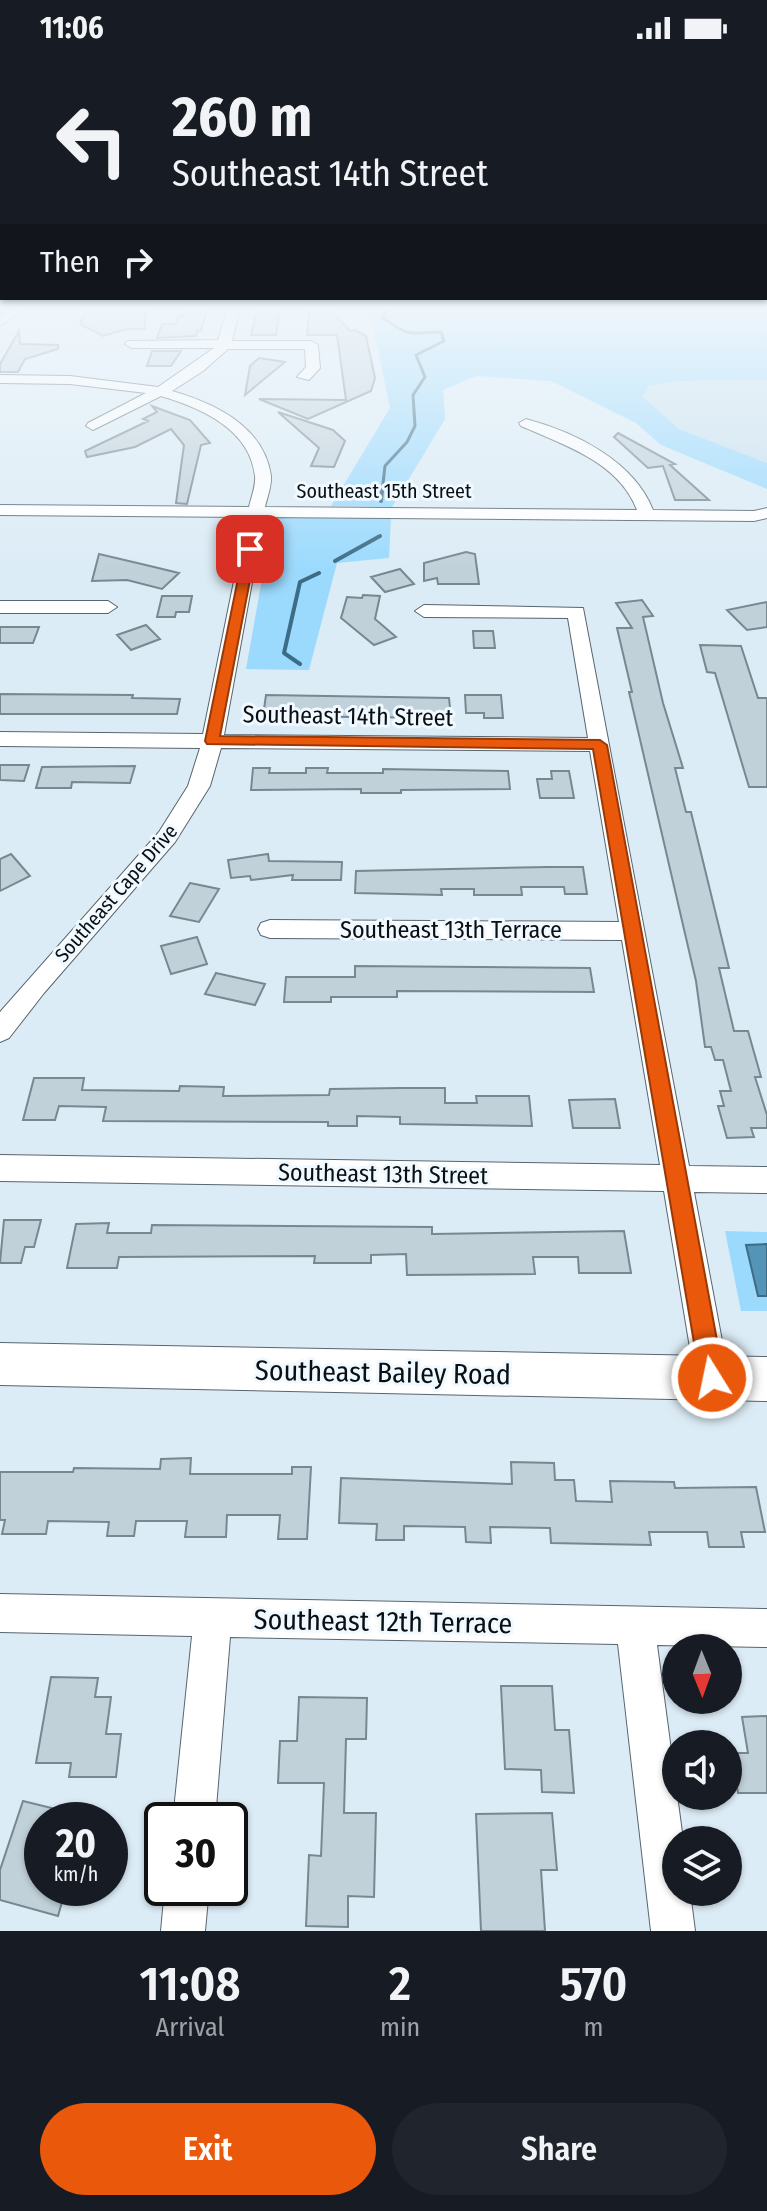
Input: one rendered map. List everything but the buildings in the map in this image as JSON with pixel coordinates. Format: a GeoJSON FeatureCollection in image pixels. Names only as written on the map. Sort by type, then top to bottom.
{"type":"FeatureCollection","features":[{"type":"Feature","properties":{"kind":"main road","name":"Southeast Bailey Road"},"geometry":{"type":"LineString","coordinates":[[0,1364],[767,1379]]}},
{"type":"Feature","properties":{"kind":"street"},"geometry":{"type":"LineString","coordinates":[[93,426],[152,394]]}},
{"type":"Feature","properties":{"kind":"street","name":"Southeast Cape Drive"},"geometry":{"type":"LineString","coordinates":[[0,1031],[35,986],[167,837],[199,786],[212,741],[258,512],[262,465],[240,429],[214,412],[168,394]]}},
{"type":"Feature","properties":{"kind":"street"},"geometry":{"type":"LineString","coordinates":[[526,423],[592,454],[622,473],[640,493],[647,515]]}},
{"type":"Feature","properties":{"kind":"street","name":"Southeast 15th Street"},"geometry":{"type":"LineString","coordinates":[[0,510],[754,516],[767,513]]}},
{"type":"Feature","properties":{"kind":"street"},"geometry":{"type":"LineString","coordinates":[[0,607],[108,607]]}},
{"type":"Feature","properties":{"kind":"street"},"geometry":{"type":"LineString","coordinates":[[424,611],[576,612],[712,1378]]}},
{"type":"Feature","properties":{"kind":"street","name":"Southeast 14th Street"},"geometry":{"type":"LineString","coordinates":[[0,739],[600,745]]}},
{"type":"Feature","properties":{"kind":"street","name":"Southeast 13th Terrace"},"geometry":{"type":"LineString","coordinates":[[270,929],[632,931]]}},
{"type":"Feature","properties":{"kind":"street","name":"Southeast 13th Street"},"geometry":{"type":"LineString","coordinates":[[0,1168],[767,1180]]}},
{"type":"Feature","properties":{"kind":"street","name":"Southeast 12th Terrace"},"geometry":{"type":"LineString","coordinates":[[0,1613],[767,1628]]}},
{"type":"Feature","properties":{"kind":"street"},"geometry":{"type":"LineString","coordinates":[[196,1802],[213,1617]]}},
{"type":"Feature","properties":{"kind":"street"},"geometry":{"type":"LineString","coordinates":[[635,1625],[673,1931]]}},
{"type":"Feature","properties":{"kind":"street"},"geometry":{"type":"LineString","coordinates":[[183,1931],[185,1906]]}},
{"type":"Feature","properties":{"kind":"shaded area"},"geometry":{"type":"Polygon","coordinates":[[[387,394],[443,394],[445,419],[392,507],[331,506],[390,408],[387,394]]]}},
{"type":"Feature","properties":{"kind":"shaded area"},"geometry":{"type":"Polygon","coordinates":[[[578,394],[644,394],[643,397],[679,429],[767,463],[767,489],[661,445],[636,423],[578,394]]]}},
{"type":"Feature","properties":{"kind":"shaded area"},"geometry":{"type":"Polygon","coordinates":[[[644,394],[767,394],[767,463],[679,429],[643,397],[644,394]]]}},
{"type":"Feature","properties":{"kind":"shaded area"},"geometry":{"type":"Polygon","coordinates":[[[273,517],[391,517],[389,558],[337,563],[309,670],[246,669],[273,517]]]}},
{"type":"Feature","properties":{"kind":"shaded area"},"geometry":{"type":"Polygon","coordinates":[[[725,1231],[767,1232],[767,1311],[741,1311],[725,1231]]]}},
{"type":"Feature","properties":{"kind":"shaded area"},"geometry":{"type":"Polygon","coordinates":[[[767,1244],[767,1296],[758,1296],[746,1245],[767,1244]]]}},
{"type":"Feature","properties":{"kind":"waterway"},"geometry":{"type":"LineString","coordinates":[[382,492],[385,466],[407,442],[415,426],[413,394]]}},
{"type":"Feature","properties":{"kind":"waterway"},"geometry":{"type":"LineString","coordinates":[[381,501],[382,490]]}},
{"type":"Feature","properties":{"kind":"waterway"},"geometry":{"type":"LineString","coordinates":[[335,561],[380,536]]}},
{"type":"Feature","properties":{"kind":"waterway"},"geometry":{"type":"LineString","coordinates":[[300,664],[284,653],[300,582],[319,573]]}},
{"type":"Feature","properties":{"kind":"route"},"geometry":{"type":"LineString","coordinates":[[250,549],[212,741],[600,745],[712,1378]]}}]}
